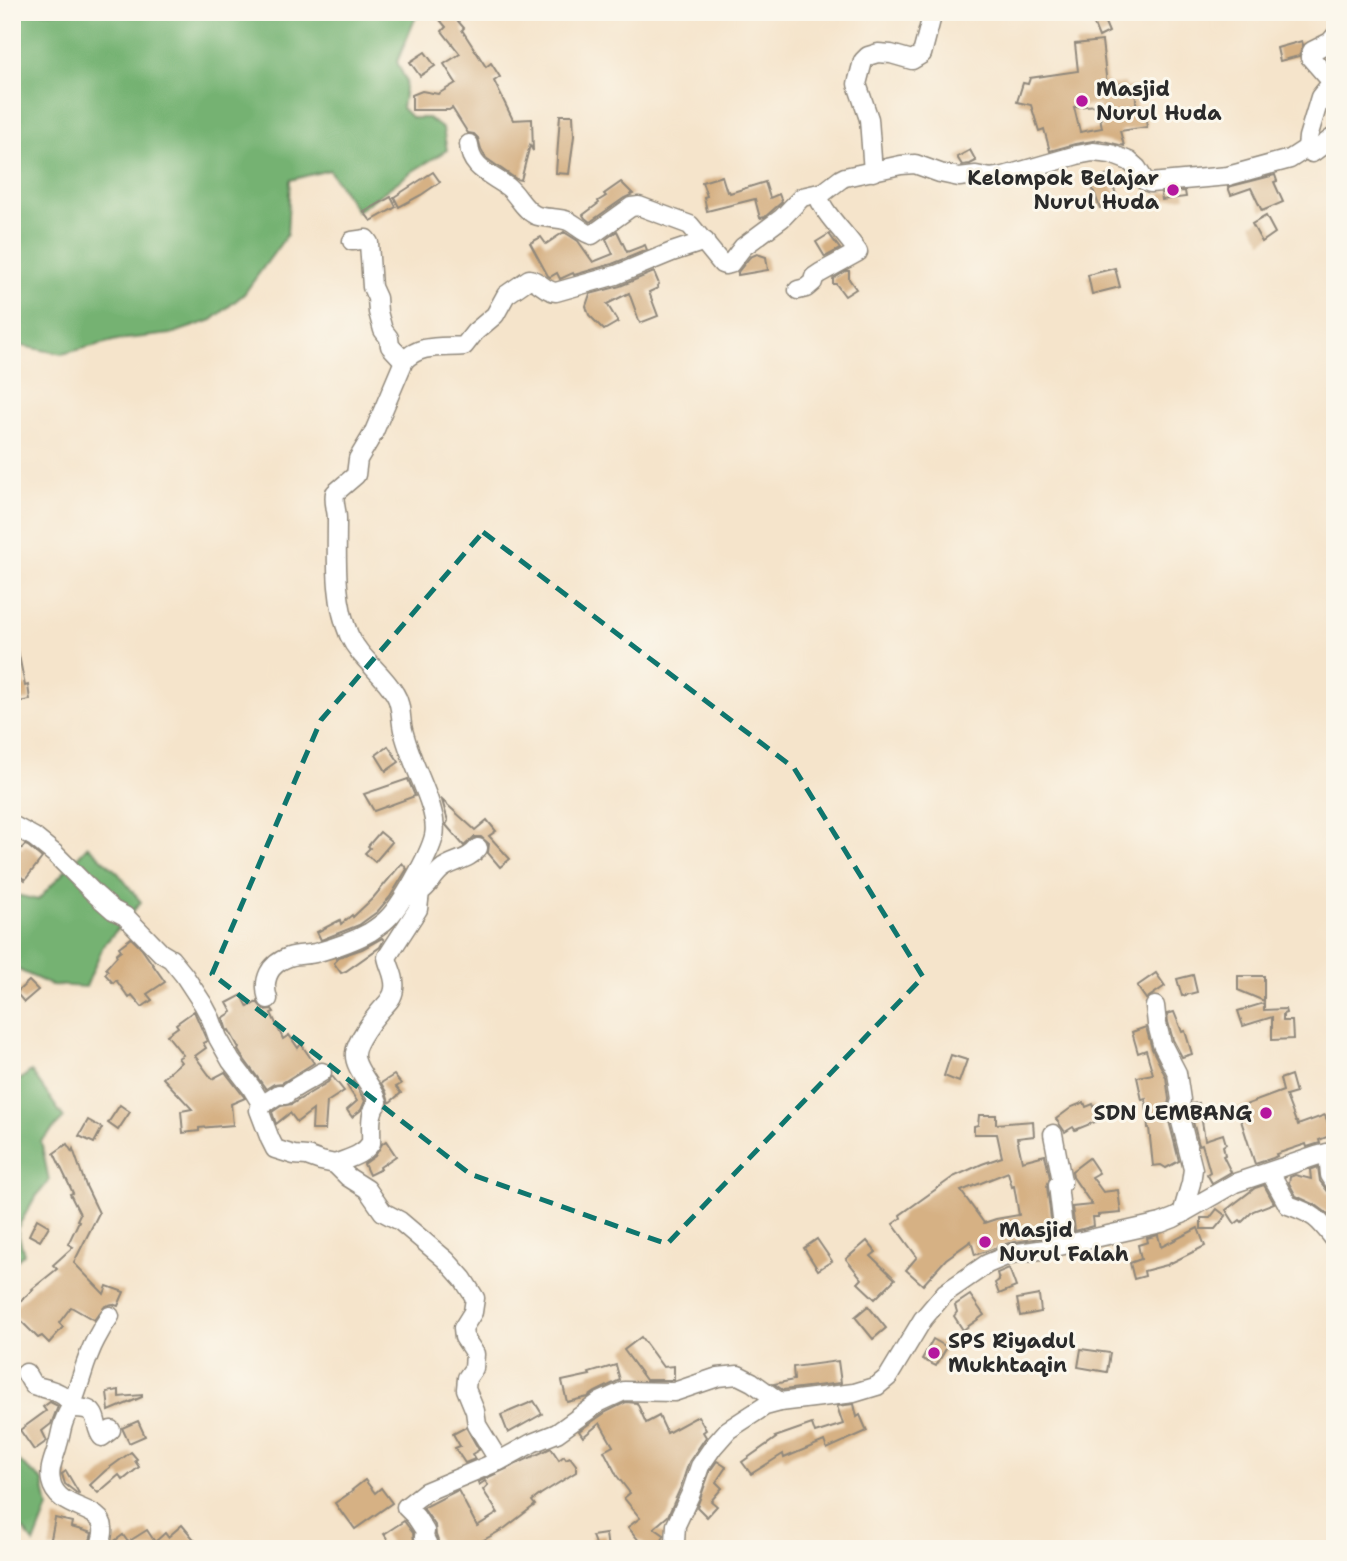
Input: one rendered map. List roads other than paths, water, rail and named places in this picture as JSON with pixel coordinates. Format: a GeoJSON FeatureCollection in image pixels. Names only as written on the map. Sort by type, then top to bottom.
{"type":"FeatureCollection","features":[{"type":"Feature","properties":{"kind":"street"},"geometry":{"type":"LineString","coordinates":[[873,172],[869,119],[857,84],[863,61],[873,54],[891,54],[912,60],[922,54],[933,12]]}},
{"type":"Feature","properties":{"kind":"street"},"geometry":{"type":"LineString","coordinates":[[1307,148],[1320,97],[1332,82],[1310,57],[1312,51],[1335,36]]}},
{"type":"Feature","properties":{"kind":"street"},"geometry":{"type":"LineString","coordinates":[[1307,148],[1312,153],[1335,136]]}},
{"type":"Feature","properties":{"kind":"street"},"geometry":{"type":"LineString","coordinates":[[469,144],[470,155],[475,163],[507,187],[535,214],[568,221],[592,235],[631,207],[639,206],[690,225],[722,264],[728,265],[743,247],[782,218],[805,195],[824,192],[841,179],[901,165],[915,164],[959,177],[976,175],[991,178],[1077,155],[1102,152],[1133,164],[1145,181],[1150,183],[1228,176],[1290,159],[1307,148]]}},
{"type":"Feature","properties":{"kind":"street"},"geometry":{"type":"LineString","coordinates":[[798,290],[814,282],[814,277],[820,273],[858,252],[836,225],[817,194]]}},
{"type":"Feature","properties":{"kind":"street"},"geometry":{"type":"LineString","coordinates":[[352,241],[366,239],[369,243],[377,312],[390,346],[404,361]]}},
{"type":"Feature","properties":{"kind":"street"},"geometry":{"type":"LineString","coordinates":[[268,999],[264,987],[266,980],[279,962],[290,957],[315,953],[356,938],[387,920],[427,856],[435,834],[434,818],[411,756],[398,698],[354,646],[343,615],[339,589],[335,493],[356,475],[358,459],[373,434],[404,361],[430,347],[464,346],[475,332],[495,315],[508,292],[529,279],[547,290],[556,292],[617,275],[705,241]]}},
{"type":"Feature","properties":{"kind":"street"},"geometry":{"type":"LineString","coordinates":[[12,825],[34,837],[55,854],[94,894],[125,916],[161,953],[171,959],[203,1004],[231,1061],[262,1105]]}},
{"type":"Feature","properties":{"kind":"street"},"geometry":{"type":"LineString","coordinates":[[335,1164],[360,1154],[372,1139],[372,1115],[378,1102],[354,1056],[369,1024],[394,993],[393,973],[387,957],[418,909],[420,892],[435,879],[439,870],[473,854],[478,848]]}},
{"type":"Feature","properties":{"kind":"street"},"geometry":{"type":"LineString","coordinates":[[1155,1006],[1162,1044],[1177,1073],[1181,1100],[1178,1110],[1192,1165],[1191,1183],[1182,1214]]}},
{"type":"Feature","properties":{"kind":"street"},"geometry":{"type":"LineString","coordinates":[[322,1072],[285,1095],[279,1094],[262,1105],[259,1110],[270,1139],[275,1149],[335,1164],[348,1177],[367,1189],[383,1212],[400,1221],[433,1248],[474,1296],[476,1304],[463,1328],[464,1337],[476,1357],[474,1368],[467,1378],[466,1389],[475,1411],[477,1425],[499,1461]]}},
{"type":"Feature","properties":{"kind":"street"},"geometry":{"type":"LineString","coordinates":[[1053,1134],[1062,1181],[1058,1185],[1065,1244]]}},
{"type":"Feature","properties":{"kind":"street"},"geometry":{"type":"LineString","coordinates":[[670,1549],[675,1543],[676,1525],[700,1466],[728,1430],[765,1406],[854,1393],[877,1386],[897,1365],[923,1319],[945,1293],[987,1264],[1011,1254],[1161,1223],[1235,1183],[1331,1152],[1330,1175],[1335,1184]]}},
{"type":"Feature","properties":{"kind":"street"},"geometry":{"type":"LineString","coordinates":[[1270,1172],[1288,1205],[1316,1217],[1335,1241]]}},
{"type":"Feature","properties":{"kind":"street"},"geometry":{"type":"LineString","coordinates":[[99,1549],[104,1530],[102,1522],[98,1517],[63,1500],[51,1482],[50,1469],[85,1364],[96,1338],[110,1316]]}},
{"type":"Feature","properties":{"kind":"street"},"geometry":{"type":"LineString","coordinates":[[26,1373],[33,1385],[54,1390],[72,1404],[73,1408],[93,1413],[102,1437],[111,1430]]}},
{"type":"Feature","properties":{"kind":"street"},"geometry":{"type":"LineString","coordinates":[[430,1549],[424,1537],[425,1531],[406,1507],[425,1492],[557,1433],[600,1402],[624,1391],[674,1392],[718,1377],[738,1375],[780,1402]]}},
{"type":"Feature","properties":{"kind":"place","name":"Masjid Nurul Huda"},"geometry":{"type":"Point","coordinates":[1082,101]}},
{"type":"Feature","properties":{"kind":"place","name":"Kelompok Belajar Nurul Huda"},"geometry":{"type":"Point","coordinates":[1173,190]}},
{"type":"Feature","properties":{"kind":"place","name":"SDN LEMBANG"},"geometry":{"type":"Point","coordinates":[1266,1113]}},
{"type":"Feature","properties":{"kind":"place","name":"Masjid Nurul Falah"},"geometry":{"type":"Point","coordinates":[985,1242]}},
{"type":"Feature","properties":{"kind":"place","name":"SPS Riyadul Mukhtaqin"},"geometry":{"type":"Point","coordinates":[934,1353]}}]}
